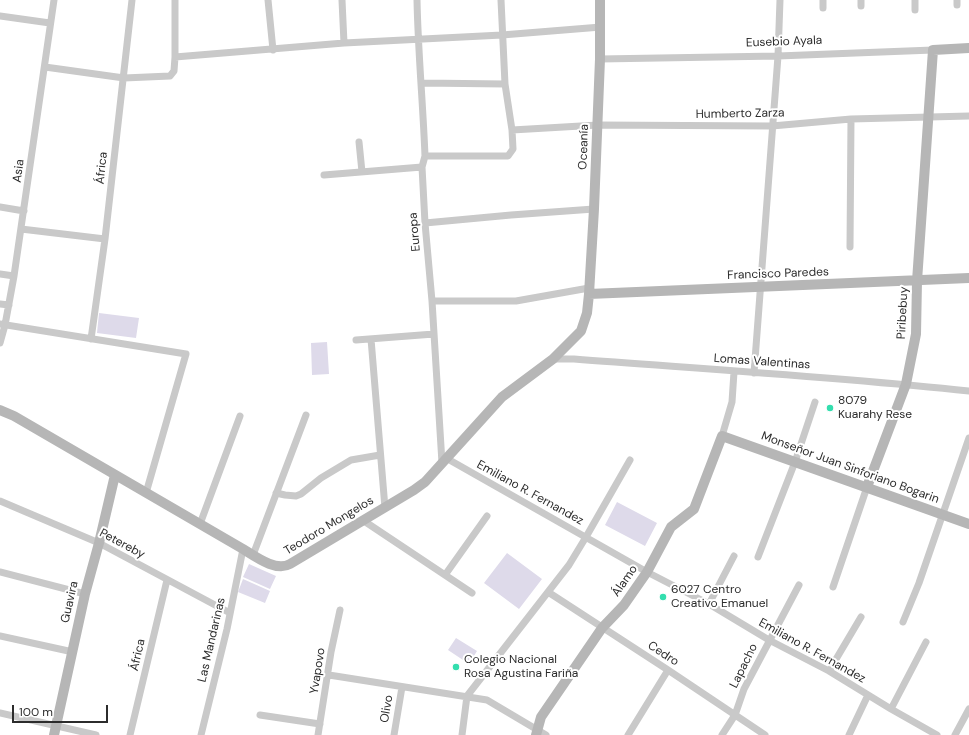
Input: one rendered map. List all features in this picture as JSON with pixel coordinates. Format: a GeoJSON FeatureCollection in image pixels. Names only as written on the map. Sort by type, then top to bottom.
{"type":"FeatureCollection","features":[{"type":"Feature","properties":{"kind":"street","name":"Asia"},"geometry":{"type":"LineString","coordinates":[[0,343],[14,276],[54,0]]}},
{"type":"Feature","properties":{"kind":"street","name":"África"},"geometry":{"type":"LineString","coordinates":[[91,339],[105,239],[132,0]]}},
{"type":"Feature","properties":{"kind":"street"},"geometry":{"type":"LineString","coordinates":[[44,67],[124,78],[170,76],[174,71],[175,57],[175,0]]}},
{"type":"Feature","properties":{"kind":"street"},"geometry":{"type":"LineString","coordinates":[[268,0],[273,50]]}},
{"type":"Feature","properties":{"kind":"street"},"geometry":{"type":"LineString","coordinates":[[342,0],[344,43]]}},
{"type":"Feature","properties":{"kind":"street","name":"Europa"},"geometry":{"type":"LineString","coordinates":[[417,0],[425,156],[422,167],[425,222],[444,460]]}},
{"type":"Feature","properties":{"kind":"street"},"geometry":{"type":"LineString","coordinates":[[425,156],[508,156],[512,149],[512,130],[505,84],[500,0]]}},
{"type":"Feature","properties":{"kind":"street","name":"Oceanía"},"geometry":{"type":"LineString","coordinates":[[589,291],[598,125],[601,27],[600,0]]}},
{"type":"Feature","properties":{"kind":"street"},"geometry":{"type":"LineString","coordinates":[[754,372],[778,56],[780,0]]}},
{"type":"Feature","properties":{"kind":"street"},"geometry":{"type":"LineString","coordinates":[[823,0],[823,8]]}},
{"type":"Feature","properties":{"kind":"street"},"geometry":{"type":"LineString","coordinates":[[915,0],[915,10]]}},
{"type":"Feature","properties":{"kind":"street"},"geometry":{"type":"LineString","coordinates":[[0,16],[50,23]]}},
{"type":"Feature","properties":{"kind":"street"},"geometry":{"type":"LineString","coordinates":[[175,57],[344,43],[502,35],[601,27]]}},
{"type":"Feature","properties":{"kind":"street","name":"Eusebio Ayala"},"geometry":{"type":"LineString","coordinates":[[600,60],[778,56],[969,48]]}},
{"type":"Feature","properties":{"kind":"street","name":"Piribebuy"},"geometry":{"type":"LineString","coordinates":[[833,587],[867,487],[906,384],[916,334],[917,281],[933,50]]}},
{"type":"Feature","properties":{"kind":"street"},"geometry":{"type":"LineString","coordinates":[[422,83],[505,84]]}},
{"type":"Feature","properties":{"kind":"street","name":"Humberto Zarza"},"geometry":{"type":"LineString","coordinates":[[512,130],[598,125],[772,126],[851,120],[969,116]]}},
{"type":"Feature","properties":{"kind":"street"},"geometry":{"type":"LineString","coordinates":[[850,247],[851,120]]}},
{"type":"Feature","properties":{"kind":"street"},"geometry":{"type":"LineString","coordinates":[[359,142],[362,172]]}},
{"type":"Feature","properties":{"kind":"street"},"geometry":{"type":"LineString","coordinates":[[324,175],[422,167]]}},
{"type":"Feature","properties":{"kind":"street"},"geometry":{"type":"LineString","coordinates":[[0,207],[24,211]]}},
{"type":"Feature","properties":{"kind":"street"},"geometry":{"type":"LineString","coordinates":[[425,222],[594,209]]}},
{"type":"Feature","properties":{"kind":"street"},"geometry":{"type":"LineString","coordinates":[[21,229],[105,239]]}},
{"type":"Feature","properties":{"kind":"street"},"geometry":{"type":"LineString","coordinates":[[0,274],[14,276]]}},
{"type":"Feature","properties":{"kind":"street","name":"Francisco Paredes"},"geometry":{"type":"LineString","coordinates":[[589,291],[761,288],[969,278]]}},
{"type":"Feature","properties":{"kind":"street"},"geometry":{"type":"LineString","coordinates":[[432,301],[516,301],[589,291]]}},
{"type":"Feature","properties":{"kind":"street","name":"Teodoro Mongelos"},"geometry":{"type":"LineString","coordinates":[[0,410],[14,416],[253,555],[276,566],[285,567],[364,521],[425,482],[502,397],[553,359],[581,331],[587,313],[589,291]]}},
{"type":"Feature","properties":{"kind":"street"},"geometry":{"type":"LineString","coordinates":[[0,304],[9,305]]}},
{"type":"Feature","properties":{"kind":"street"},"geometry":{"type":"LineString","coordinates":[[3,325],[186,354],[146,493]]}},
{"type":"Feature","properties":{"kind":"street"},"geometry":{"type":"LineString","coordinates":[[356,340],[434,334]]}},
{"type":"Feature","properties":{"kind":"street"},"geometry":{"type":"LineString","coordinates":[[371,339],[385,508]]}},
{"type":"Feature","properties":{"kind":"street","name":"Lomas Valentinas"},"geometry":{"type":"LineString","coordinates":[[553,359],[734,372],[754,372],[906,384],[969,391]]}},
{"type":"Feature","properties":{"kind":"street"},"geometry":{"type":"LineString","coordinates":[[722,436],[732,402],[734,372]]}},
{"type":"Feature","properties":{"kind":"street"},"geometry":{"type":"LineString","coordinates":[[758,557],[795,462],[816,402]]}},
{"type":"Feature","properties":{"kind":"street"},"geometry":{"type":"LineString","coordinates":[[253,555],[306,415]]}},
{"type":"Feature","properties":{"kind":"street"},"geometry":{"type":"LineString","coordinates":[[200,524],[240,416]]}},
{"type":"Feature","properties":{"kind":"street","name":"Monseñor Juan Sinforiano Bogarin"},"geometry":{"type":"LineString","coordinates":[[722,436],[969,524]]}},
{"type":"Feature","properties":{"kind":"street","name":"Álamo"},"geometry":{"type":"LineString","coordinates":[[536,732],[541,717],[602,628],[624,605],[647,572],[671,527],[694,509],[722,436]]}},
{"type":"Feature","properties":{"kind":"street"},"geometry":{"type":"LineString","coordinates":[[903,622],[943,515],[969,438]]}},
{"type":"Feature","properties":{"kind":"street"},"geometry":{"type":"LineString","coordinates":[[276,493],[285,496],[296,496],[301,494],[321,478],[351,460],[380,455]]}},
{"type":"Feature","properties":{"kind":"street","name":"Emiliano R. Fernandez"},"geometry":{"type":"LineString","coordinates":[[444,460],[647,572],[709,604],[769,640],[829,671],[937,735]]}},
{"type":"Feature","properties":{"kind":"street"},"geometry":{"type":"LineString","coordinates":[[462,735],[467,696],[569,565],[630,460]]}},
{"type":"Feature","properties":{"kind":"street","name":"Guavira"},"geometry":{"type":"LineString","coordinates":[[55,730],[85,594],[115,476]]}},
{"type":"Feature","properties":{"kind":"street","name":"Petereby"},"geometry":{"type":"LineString","coordinates":[[0,501],[99,543],[230,613]]}},
{"type":"Feature","properties":{"kind":"street"},"geometry":{"type":"LineString","coordinates":[[445,575],[486,516]]}},
{"type":"Feature","properties":{"kind":"street"},"geometry":{"type":"LineString","coordinates":[[364,521],[472,593]]}},
{"type":"Feature","properties":{"kind":"street","name":"Las Mandarinas"},"geometry":{"type":"LineString","coordinates":[[201,735],[230,613],[243,549]]}},
{"type":"Feature","properties":{"kind":"street"},"geometry":{"type":"LineString","coordinates":[[709,604],[734,556]]}},
{"type":"Feature","properties":{"kind":"street"},"geometry":{"type":"LineString","coordinates":[[0,572],[85,594]]}},
{"type":"Feature","properties":{"kind":"street","name":"África"},"geometry":{"type":"LineString","coordinates":[[130,735],[167,580]]}},
{"type":"Feature","properties":{"kind":"street","name":"Lapacho"},"geometry":{"type":"LineString","coordinates":[[722,735],[735,715],[744,689],[798,585]]}},
{"type":"Feature","properties":{"kind":"street","name":"Cedro"},"geometry":{"type":"LineString","coordinates":[[548,592],[765,735]]}},
{"type":"Feature","properties":{"kind":"street","name":"Yvapovo"},"geometry":{"type":"LineString","coordinates":[[318,735],[340,610]]}},
{"type":"Feature","properties":{"kind":"street"},"geometry":{"type":"LineString","coordinates":[[829,671],[861,617]]}},
{"type":"Feature","properties":{"kind":"street"},"geometry":{"type":"LineString","coordinates":[[0,636],[73,652]]}},
{"type":"Feature","properties":{"kind":"street"},"geometry":{"type":"LineString","coordinates":[[891,709],[926,642]]}},
{"type":"Feature","properties":{"kind":"street"},"geometry":{"type":"LineString","coordinates":[[628,735],[668,670]]}},
{"type":"Feature","properties":{"kind":"street"},"geometry":{"type":"LineString","coordinates":[[329,675],[487,700],[536,732],[546,735]]}},
{"type":"Feature","properties":{"kind":"street","name":"Olivo"},"geometry":{"type":"LineString","coordinates":[[394,735],[402,687]]}},
{"type":"Feature","properties":{"kind":"street"},"geometry":{"type":"LineString","coordinates":[[849,735],[868,695]]}},
{"type":"Feature","properties":{"kind":"street"},"geometry":{"type":"LineString","coordinates":[[955,735],[969,709]]}},
{"type":"Feature","properties":{"kind":"street"},"geometry":{"type":"LineString","coordinates":[[0,713],[55,730],[96,735]]}},
{"type":"Feature","properties":{"kind":"street"},"geometry":{"type":"LineString","coordinates":[[260,715],[320,724]]}},
{"type":"Feature","properties":{"kind":"shaded area"},"geometry":{"type":"Polygon","coordinates":[[[99,313],[139,318],[136,338],[97,333],[99,313]]]}},
{"type":"Feature","properties":{"kind":"shaded area"},"geometry":{"type":"Polygon","coordinates":[[[327,342],[329,374],[312,375],[311,343],[327,342]]]}},
{"type":"Feature","properties":{"kind":"shaded area"},"geometry":{"type":"Polygon","coordinates":[[[617,502],[657,523],[645,546],[605,525],[617,502]]]}},
{"type":"Feature","properties":{"kind":"shaded area"},"geometry":{"type":"Polygon","coordinates":[[[507,553],[542,579],[519,609],[484,583],[507,553]]]}},
{"type":"Feature","properties":{"kind":"shaded area"},"geometry":{"type":"Polygon","coordinates":[[[249,564],[276,576],[270,589],[243,577],[249,564]]]}},
{"type":"Feature","properties":{"kind":"shaded area"},"geometry":{"type":"Polygon","coordinates":[[[243,579],[270,591],[265,603],[238,592],[243,579]]]}},
{"type":"Feature","properties":{"kind":"shaded area"},"geometry":{"type":"Polygon","coordinates":[[[456,638],[477,651],[469,664],[448,650],[456,638]]]}},
{"type":"Feature","properties":{"kind":"place","name":"8079 Kuarahy Rese"},"geometry":{"type":"Point","coordinates":[830,408]}},
{"type":"Feature","properties":{"kind":"place","name":"6027 Centro Creativo Emanuel"},"geometry":{"type":"Point","coordinates":[663,597]}},
{"type":"Feature","properties":{"kind":"place","name":"Colegio Nacional Rosa Agustina Fariña"},"geometry":{"type":"Point","coordinates":[456,667]}}]}
